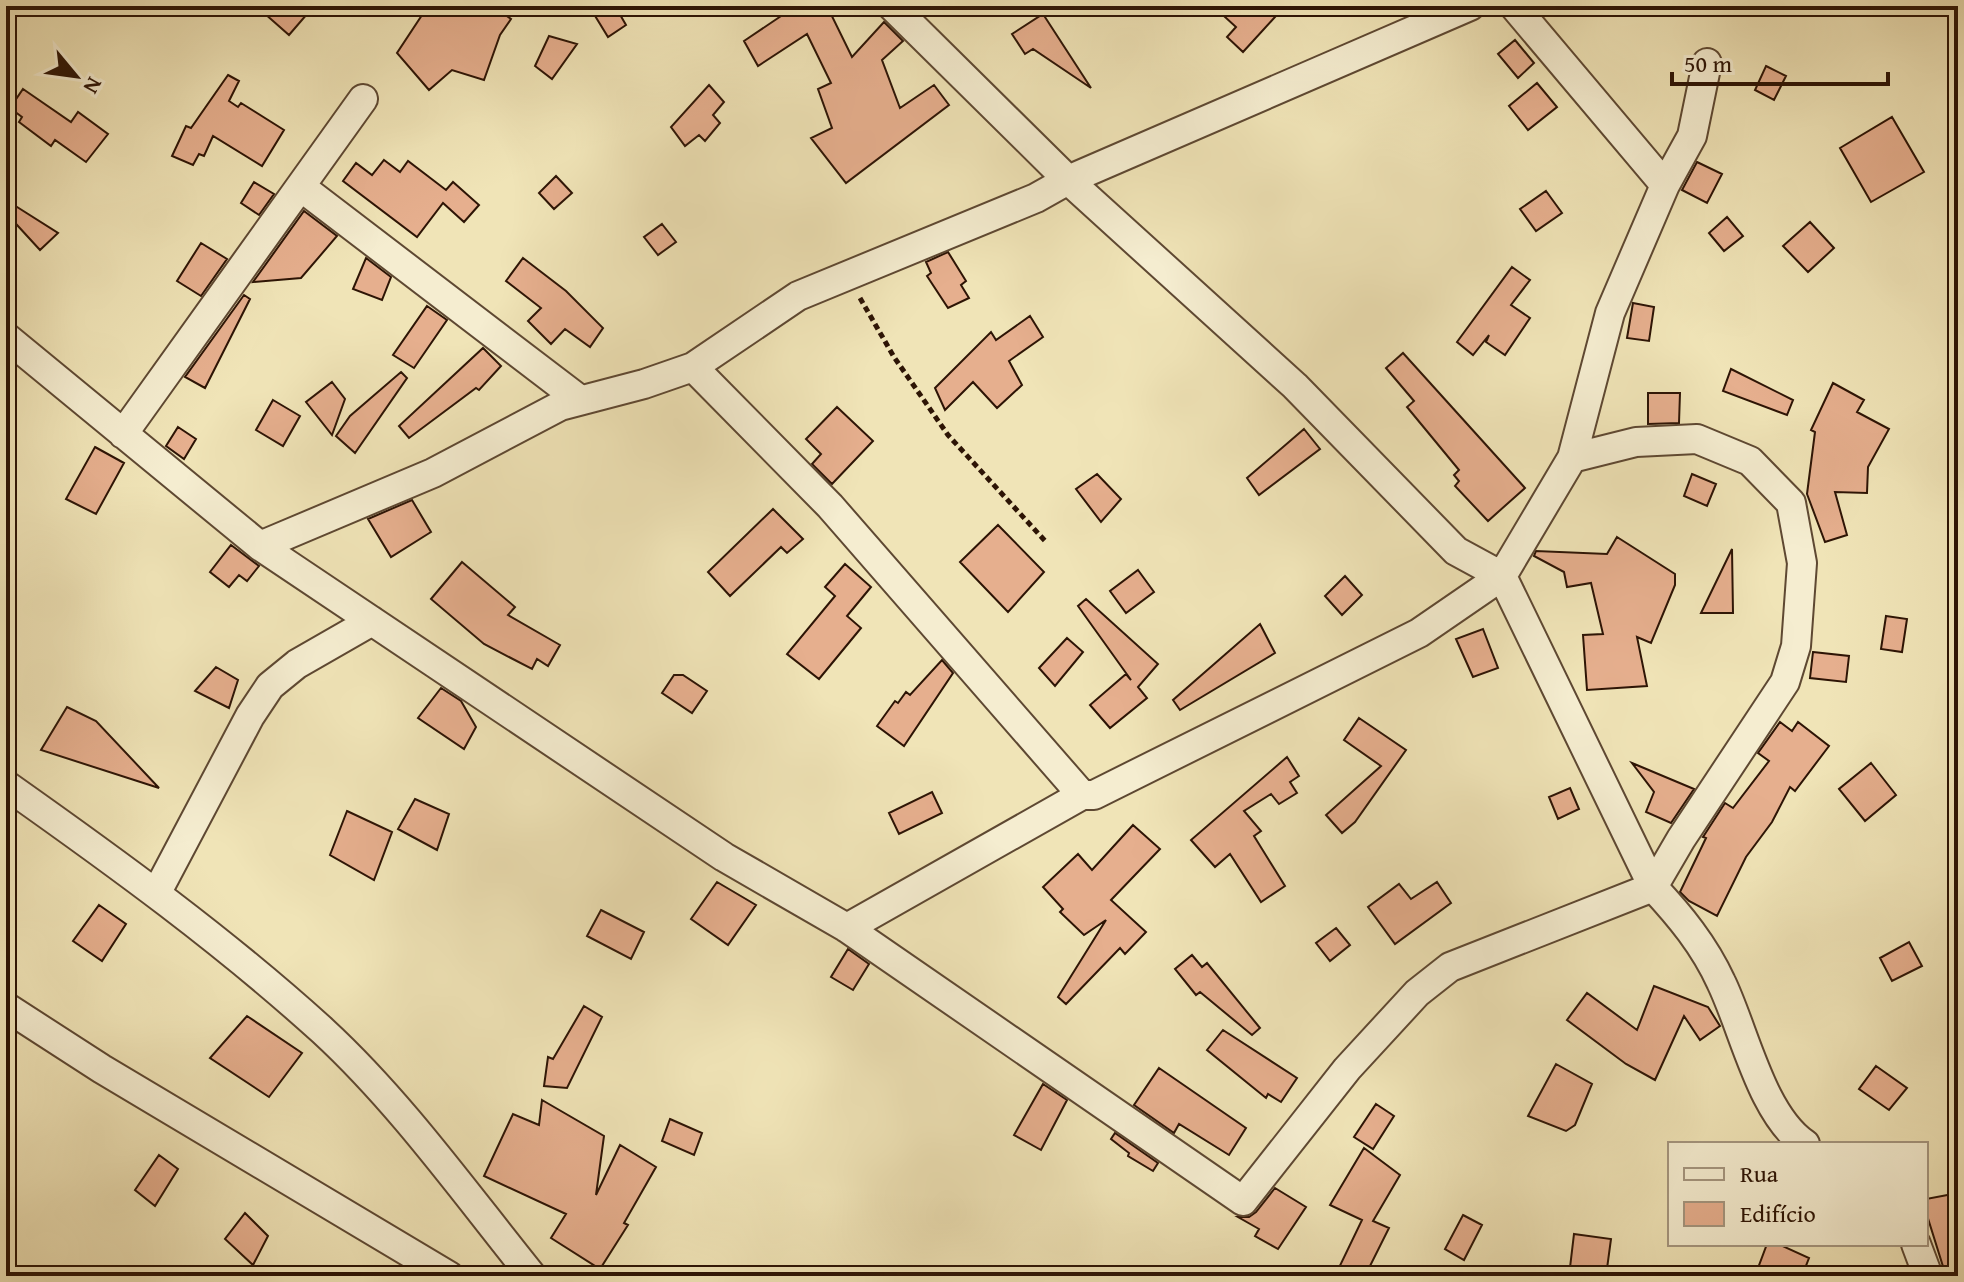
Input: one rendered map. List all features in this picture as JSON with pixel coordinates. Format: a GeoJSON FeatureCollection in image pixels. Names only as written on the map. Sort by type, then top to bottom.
{"type":"FeatureCollection","features":[{"type":"Feature","properties":{"kind":"street"},"geometry":{"type":"LineString","coordinates":[[892,6],[1068,180],[1295,386],[1456,551],[1502,576],[1653,887],[1691,929],[1721,981],[1774,1110],[1802,1142]]}},
{"type":"Feature","properties":{"kind":"street"},"geometry":{"type":"LineString","coordinates":[[260,546],[433,473],[538,415],[693,367],[798,296],[1036,198],[1068,180],[1470,6]]}},
{"type":"Feature","properties":{"kind":"street"},"geometry":{"type":"LineString","coordinates":[[1514,6],[1665,185]]}},
{"type":"Feature","properties":{"kind":"street"},"geometry":{"type":"LineString","coordinates":[[847,928],[1082,795],[1094,795],[1419,633],[1502,576],[1572,458],[1610,313],[1665,185],[1692,136],[1707,63]]}},
{"type":"Feature","properties":{"kind":"street"},"geometry":{"type":"LineString","coordinates":[[123,434],[363,99]]}},
{"type":"Feature","properties":{"kind":"street"},"geometry":{"type":"LineString","coordinates":[[301,187],[580,400]]}},
{"type":"Feature","properties":{"kind":"street"},"geometry":{"type":"LineString","coordinates":[[6,337],[260,546],[724,857],[847,928],[1243,1201],[1347,1069],[1417,993],[1450,967],[1653,887],[1681,839],[1785,682],[1796,646],[1802,563],[1791,503],[1750,461],[1697,439],[1636,442],[1572,458]]}},
{"type":"Feature","properties":{"kind":"street"},"geometry":{"type":"LineString","coordinates":[[693,367],[830,506],[1082,795]]}},
{"type":"Feature","properties":{"kind":"street"},"geometry":{"type":"LineString","coordinates":[[157,892],[250,716],[270,686],[297,664],[372,621]]}},
{"type":"Feature","properties":{"kind":"street"},"geometry":{"type":"LineString","coordinates":[[6,785],[157,892],[333,1042],[382,1092],[532,1276]]}},
{"type":"Feature","properties":{"kind":"street"},"geometry":{"type":"LineString","coordinates":[[6,1007],[102,1069],[449,1276]]}},
{"type":"Feature","properties":{"kind":"street"},"geometry":{"type":"LineString","coordinates":[[1917,1246],[1928,1276]]}},
{"type":"Feature","properties":{"kind":"path"},"geometry":{"type":"LineString","coordinates":[[847,276],[894,357],[948,435],[1047,543]]}},
{"type":"Feature","properties":{"kind":"building"},"geometry":{"type":"Polygon","coordinates":[[[256,6],[314,6],[289,35],[256,6]]]}},
{"type":"Feature","properties":{"kind":"building"},"geometry":{"type":"Polygon","coordinates":[[[428,6],[493,6],[511,19],[500,35],[484,80],[452,70],[429,90],[397,53],[428,6]]]}},
{"type":"Feature","properties":{"kind":"building"},"geometry":{"type":"Polygon","coordinates":[[[589,6],[615,6],[626,25],[608,37],[589,6]]]}},
{"type":"Feature","properties":{"kind":"building"},"geometry":{"type":"Polygon","coordinates":[[[796,6],[827,6],[852,57],[884,22],[903,41],[882,60],[900,108],[934,85],[949,105],[846,183],[811,138],[832,128],[818,89],[831,83],[807,34],[758,66],[744,41],[796,6]]]}},
{"type":"Feature","properties":{"kind":"building"},"geometry":{"type":"Polygon","coordinates":[[[1213,6],[1285,6],[1243,52],[1227,37],[1236,27],[1213,6]]]}},
{"type":"Feature","properties":{"kind":"building"},"geometry":{"type":"Polygon","coordinates":[[[1043,14],[1091,88],[1033,49],[1025,54],[1012,34],[1043,14]]]}},
{"type":"Feature","properties":{"kind":"building"},"geometry":{"type":"Polygon","coordinates":[[[549,36],[577,44],[552,79],[535,66],[549,36]]]}},
{"type":"Feature","properties":{"kind":"building"},"geometry":{"type":"Polygon","coordinates":[[[1515,40],[1534,63],[1518,78],[1498,54],[1515,40]]]}},
{"type":"Feature","properties":{"kind":"building"},"geometry":{"type":"Polygon","coordinates":[[[1766,66],[1786,76],[1774,100],[1755,90],[1766,66]]]}},
{"type":"Feature","properties":{"kind":"building"},"geometry":{"type":"Polygon","coordinates":[[[228,75],[239,81],[229,101],[238,107],[241,103],[284,130],[262,166],[213,136],[204,156],[199,154],[193,165],[172,156],[186,126],[191,128],[228,75]]]}},
{"type":"Feature","properties":{"kind":"building"},"geometry":{"type":"Polygon","coordinates":[[[1537,83],[1557,107],[1528,130],[1509,106],[1537,83]]]}},
{"type":"Feature","properties":{"kind":"building"},"geometry":{"type":"Polygon","coordinates":[[[709,85],[724,102],[713,115],[720,123],[705,141],[699,135],[685,146],[671,127],[709,85]]]}},
{"type":"Feature","properties":{"kind":"building"},"geometry":{"type":"Polygon","coordinates":[[[23,89],[71,122],[78,112],[108,134],[86,162],[55,140],[51,146],[19,122],[22,117],[10,108],[23,89]]]}},
{"type":"Feature","properties":{"kind":"building"},"geometry":{"type":"Polygon","coordinates":[[[1892,117],[1924,172],[1871,202],[1840,148],[1892,117]]]}},
{"type":"Feature","properties":{"kind":"building"},"geometry":{"type":"Polygon","coordinates":[[[384,160],[400,172],[408,161],[446,190],[453,182],[479,205],[464,222],[443,203],[417,237],[343,181],[356,163],[372,175],[384,160]]]}},
{"type":"Feature","properties":{"kind":"building"},"geometry":{"type":"Polygon","coordinates":[[[1697,162],[1722,174],[1707,203],[1682,190],[1697,162]]]}},
{"type":"Feature","properties":{"kind":"building"},"geometry":{"type":"Polygon","coordinates":[[[556,176],[572,193],[554,209],[539,193],[556,176]]]}},
{"type":"Feature","properties":{"kind":"building"},"geometry":{"type":"Polygon","coordinates":[[[254,182],[274,194],[259,215],[241,203],[254,182]]]}},
{"type":"Feature","properties":{"kind":"building"},"geometry":{"type":"Polygon","coordinates":[[[1546,191],[1562,213],[1536,231],[1520,209],[1546,191]]]}},
{"type":"Feature","properties":{"kind":"building"},"geometry":{"type":"Polygon","coordinates":[[[6,200],[58,233],[40,250],[6,213],[6,200]]]}},
{"type":"Feature","properties":{"kind":"building"},"geometry":{"type":"Polygon","coordinates":[[[304,211],[337,236],[301,278],[253,282],[304,211]]]}},
{"type":"Feature","properties":{"kind":"building"},"geometry":{"type":"Polygon","coordinates":[[[1727,217],[1743,236],[1724,251],[1709,233],[1727,217]]]}},
{"type":"Feature","properties":{"kind":"building"},"geometry":{"type":"Polygon","coordinates":[[[1810,222],[1834,248],[1808,272],[1783,246],[1810,222]]]}},
{"type":"Feature","properties":{"kind":"building"},"geometry":{"type":"Polygon","coordinates":[[[662,224],[676,242],[658,255],[644,237],[662,224]]]}},
{"type":"Feature","properties":{"kind":"building"},"geometry":{"type":"Polygon","coordinates":[[[201,243],[227,259],[201,296],[177,281],[201,243]]]}},
{"type":"Feature","properties":{"kind":"building"},"geometry":{"type":"Polygon","coordinates":[[[948,252],[966,281],[961,285],[969,298],[948,308],[927,276],[931,273],[926,262],[948,252]]]}},
{"type":"Feature","properties":{"kind":"building"},"geometry":{"type":"Polygon","coordinates":[[[366,258],[391,277],[382,300],[353,289],[366,258]]]}},
{"type":"Feature","properties":{"kind":"building"},"geometry":{"type":"Polygon","coordinates":[[[523,258],[566,291],[603,328],[590,347],[565,329],[551,344],[528,321],[541,308],[506,281],[523,258]]]}},
{"type":"Feature","properties":{"kind":"building"},"geometry":{"type":"Polygon","coordinates":[[[1512,267],[1530,280],[1511,305],[1530,318],[1505,355],[1486,342],[1489,335],[1473,355],[1457,342],[1512,267]]]}},
{"type":"Feature","properties":{"kind":"building"},"geometry":{"type":"Polygon","coordinates":[[[244,295],[250,299],[205,388],[185,377],[244,295]]]}},
{"type":"Feature","properties":{"kind":"building"},"geometry":{"type":"Polygon","coordinates":[[[1633,303],[1654,307],[1649,341],[1627,338],[1633,303]]]}},
{"type":"Feature","properties":{"kind":"building"},"geometry":{"type":"Polygon","coordinates":[[[427,306],[447,320],[414,368],[393,355],[427,306]]]}},
{"type":"Feature","properties":{"kind":"building"},"geometry":{"type":"Polygon","coordinates":[[[1030,316],[1043,337],[1009,361],[1022,385],[997,408],[973,382],[945,410],[935,388],[991,332],[996,340],[1030,316]]]}},
{"type":"Feature","properties":{"kind":"building"},"geometry":{"type":"Polygon","coordinates":[[[483,348],[501,366],[479,390],[476,388],[409,438],[399,426],[483,348]]]}},
{"type":"Feature","properties":{"kind":"building"},"geometry":{"type":"Polygon","coordinates":[[[1403,353],[1525,488],[1488,521],[1455,486],[1459,481],[1454,475],[1459,470],[1407,407],[1414,401],[1386,368],[1403,353]]]}},
{"type":"Feature","properties":{"kind":"building"},"geometry":{"type":"Polygon","coordinates":[[[1731,369],[1793,400],[1787,415],[1723,391],[1731,369]]]}},
{"type":"Feature","properties":{"kind":"building"},"geometry":{"type":"Polygon","coordinates":[[[401,372],[407,378],[355,453],[336,436],[350,416],[401,372]]]}},
{"type":"Feature","properties":{"kind":"building"},"geometry":{"type":"Polygon","coordinates":[[[332,382],[345,399],[332,435],[306,402],[332,382]]]}},
{"type":"Feature","properties":{"kind":"building"},"geometry":{"type":"Polygon","coordinates":[[[1833,383],[1864,400],[1857,412],[1889,429],[1868,467],[1867,493],[1835,492],[1847,535],[1825,542],[1807,494],[1815,432],[1811,430],[1833,383]]]}},
{"type":"Feature","properties":{"kind":"building"},"geometry":{"type":"Polygon","coordinates":[[[1648,393],[1680,393],[1679,423],[1648,424],[1648,393]]]}},
{"type":"Feature","properties":{"kind":"building"},"geometry":{"type":"Polygon","coordinates":[[[273,400],[300,416],[283,446],[256,430],[273,400]]]}},
{"type":"Feature","properties":{"kind":"building"},"geometry":{"type":"Polygon","coordinates":[[[837,407],[873,441],[832,484],[812,464],[821,454],[806,439],[837,407]]]}},
{"type":"Feature","properties":{"kind":"building"},"geometry":{"type":"Polygon","coordinates":[[[178,427],[196,439],[184,459],[166,446],[178,427]]]}},
{"type":"Feature","properties":{"kind":"building"},"geometry":{"type":"Polygon","coordinates":[[[1304,429],[1320,449],[1259,495],[1247,478],[1304,429]]]}},
{"type":"Feature","properties":{"kind":"building"},"geometry":{"type":"Polygon","coordinates":[[[95,447],[124,463],[96,514],[66,499],[95,447]]]}},
{"type":"Feature","properties":{"kind":"building"},"geometry":{"type":"Polygon","coordinates":[[[1097,474],[1121,499],[1101,522],[1076,489],[1097,474]]]}},
{"type":"Feature","properties":{"kind":"building"},"geometry":{"type":"Polygon","coordinates":[[[1692,474],[1716,484],[1707,506],[1684,496],[1692,474]]]}},
{"type":"Feature","properties":{"kind":"building"},"geometry":{"type":"Polygon","coordinates":[[[412,500],[431,532],[391,557],[368,519],[412,500]]]}},
{"type":"Feature","properties":{"kind":"building"},"geometry":{"type":"Polygon","coordinates":[[[773,509],[803,539],[787,553],[781,547],[730,596],[708,572],[773,509]]]}},
{"type":"Feature","properties":{"kind":"building"},"geometry":{"type":"Polygon","coordinates":[[[998,525],[1044,572],[1008,612],[960,562],[998,525]]]}},
{"type":"Feature","properties":{"kind":"building"},"geometry":{"type":"Polygon","coordinates":[[[1617,537],[1675,574],[1675,585],[1651,643],[1637,637],[1647,686],[1587,690],[1583,635],[1603,634],[1591,583],[1567,587],[1564,572],[1534,556],[1536,551],[1607,554],[1617,537]]]}},
{"type":"Feature","properties":{"kind":"building"},"geometry":{"type":"Polygon","coordinates":[[[231,545],[259,566],[247,581],[239,575],[229,587],[210,572],[231,545]]]}},
{"type":"Feature","properties":{"kind":"building"},"geometry":{"type":"Polygon","coordinates":[[[1732,549],[1733,613],[1701,613],[1732,549]]]}},
{"type":"Feature","properties":{"kind":"building"},"geometry":{"type":"Polygon","coordinates":[[[462,562],[515,607],[508,615],[560,645],[548,666],[537,659],[532,669],[484,644],[431,599],[462,562]]]}},
{"type":"Feature","properties":{"kind":"building"},"geometry":{"type":"Polygon","coordinates":[[[845,564],[871,587],[847,616],[861,628],[819,679],[787,654],[835,596],[825,587],[845,564]]]}},
{"type":"Feature","properties":{"kind":"building"},"geometry":{"type":"Polygon","coordinates":[[[1138,570],[1154,592],[1126,613],[1110,591],[1138,570]]]}},
{"type":"Feature","properties":{"kind":"building"},"geometry":{"type":"Polygon","coordinates":[[[1345,576],[1362,595],[1342,615],[1325,596],[1345,576]]]}},
{"type":"Feature","properties":{"kind":"building"},"geometry":{"type":"Polygon","coordinates":[[[1086,599],[1158,664],[1138,687],[1147,698],[1110,728],[1090,705],[1126,674],[1131,680],[1078,606],[1086,599]]]}},
{"type":"Feature","properties":{"kind":"building"},"geometry":{"type":"Polygon","coordinates":[[[1886,616],[1907,619],[1902,652],[1881,649],[1886,616]]]}},
{"type":"Feature","properties":{"kind":"building"},"geometry":{"type":"Polygon","coordinates":[[[1260,624],[1275,653],[1180,710],[1173,700],[1260,624]]]}},
{"type":"Feature","properties":{"kind":"building"},"geometry":{"type":"Polygon","coordinates":[[[1483,629],[1498,668],[1473,677],[1456,639],[1483,629]]]}},
{"type":"Feature","properties":{"kind":"building"},"geometry":{"type":"Polygon","coordinates":[[[1067,638],[1083,652],[1055,686],[1039,668],[1067,638]]]}},
{"type":"Feature","properties":{"kind":"building"},"geometry":{"type":"Polygon","coordinates":[[[1813,652],[1849,656],[1846,682],[1810,678],[1813,652]]]}},
{"type":"Feature","properties":{"kind":"building"},"geometry":{"type":"Polygon","coordinates":[[[942,660],[953,673],[904,746],[877,726],[895,701],[898,703],[906,692],[910,695],[942,660]]]}},
{"type":"Feature","properties":{"kind":"building"},"geometry":{"type":"Polygon","coordinates":[[[216,667],[238,680],[229,708],[195,691],[216,667]]]}},
{"type":"Feature","properties":{"kind":"building"},"geometry":{"type":"Polygon","coordinates":[[[674,675],[683,675],[707,691],[692,713],[662,693],[674,675]]]}},
{"type":"Feature","properties":{"kind":"building"},"geometry":{"type":"Polygon","coordinates":[[[441,688],[461,701],[476,727],[464,749],[418,718],[441,688]]]}},
{"type":"Feature","properties":{"kind":"building"},"geometry":{"type":"Polygon","coordinates":[[[67,707],[96,721],[159,788],[41,750],[67,707]]]}},
{"type":"Feature","properties":{"kind":"building"},"geometry":{"type":"Polygon","coordinates":[[[1359,718],[1406,750],[1355,822],[1342,833],[1326,815],[1381,766],[1344,740],[1359,718]]]}},
{"type":"Feature","properties":{"kind":"building"},"geometry":{"type":"Polygon","coordinates":[[[1780,722],[1792,731],[1798,722],[1829,746],[1795,791],[1790,787],[1772,822],[1746,857],[1717,916],[1689,901],[1680,892],[1706,838],[1703,837],[1725,803],[1733,808],[1769,761],[1758,753],[1780,722]]]}},
{"type":"Feature","properties":{"kind":"building"},"geometry":{"type":"Polygon","coordinates":[[[1287,757],[1299,776],[1290,782],[1297,793],[1279,804],[1271,794],[1244,811],[1261,831],[1254,836],[1285,886],[1261,902],[1230,854],[1215,867],[1191,840],[1287,757]]]}},
{"type":"Feature","properties":{"kind":"building"},"geometry":{"type":"Polygon","coordinates":[[[1632,763],[1694,789],[1671,823],[1646,812],[1654,792],[1632,763]]]}},
{"type":"Feature","properties":{"kind":"building"},"geometry":{"type":"Polygon","coordinates":[[[1871,763],[1896,795],[1865,821],[1839,789],[1871,763]]]}},
{"type":"Feature","properties":{"kind":"building"},"geometry":{"type":"Polygon","coordinates":[[[1570,788],[1579,809],[1558,819],[1549,797],[1570,788]]]}},
{"type":"Feature","properties":{"kind":"building"},"geometry":{"type":"Polygon","coordinates":[[[932,792],[942,813],[899,834],[889,813],[932,792]]]}},
{"type":"Feature","properties":{"kind":"building"},"geometry":{"type":"Polygon","coordinates":[[[415,799],[449,814],[437,850],[398,829],[415,799]]]}},
{"type":"Feature","properties":{"kind":"building"},"geometry":{"type":"Polygon","coordinates":[[[347,811],[392,832],[374,880],[330,855],[347,811]]]}},
{"type":"Feature","properties":{"kind":"building"},"geometry":{"type":"Polygon","coordinates":[[[1133,825],[1160,849],[1111,900],[1146,932],[1125,954],[1120,948],[1066,1004],[1058,997],[1106,920],[1084,935],[1060,912],[1063,909],[1043,887],[1078,854],[1092,870],[1133,825]]]}},
{"type":"Feature","properties":{"kind":"building"},"geometry":{"type":"Polygon","coordinates":[[[717,882],[756,905],[728,945],[691,919],[717,882]]]}},
{"type":"Feature","properties":{"kind":"building"},"geometry":{"type":"Polygon","coordinates":[[[1437,882],[1451,903],[1395,944],[1368,907],[1399,884],[1411,899],[1437,882]]]}},
{"type":"Feature","properties":{"kind":"building"},"geometry":{"type":"Polygon","coordinates":[[[99,905],[126,924],[102,961],[73,941],[99,905]]]}},
{"type":"Feature","properties":{"kind":"building"},"geometry":{"type":"Polygon","coordinates":[[[601,910],[644,932],[631,959],[587,936],[601,910]]]}},
{"type":"Feature","properties":{"kind":"building"},"geometry":{"type":"Polygon","coordinates":[[[1336,928],[1350,945],[1330,961],[1316,943],[1336,928]]]}},
{"type":"Feature","properties":{"kind":"building"},"geometry":{"type":"Polygon","coordinates":[[[1909,942],[1922,966],[1892,981],[1880,958],[1909,942]]]}},
{"type":"Feature","properties":{"kind":"building"},"geometry":{"type":"Polygon","coordinates":[[[848,949],[869,964],[853,990],[831,977],[848,949]]]}},
{"type":"Feature","properties":{"kind":"building"},"geometry":{"type":"Polygon","coordinates":[[[1192,955],[1202,967],[1207,963],[1260,1028],[1252,1035],[1200,992],[1196,995],[1175,969],[1192,955]]]}},
{"type":"Feature","properties":{"kind":"building"},"geometry":{"type":"Polygon","coordinates":[[[1654,986],[1708,1007],[1720,1026],[1700,1040],[1684,1016],[1655,1080],[1626,1064],[1567,1020],[1587,993],[1637,1030],[1654,986]]]}},
{"type":"Feature","properties":{"kind":"building"},"geometry":{"type":"Polygon","coordinates":[[[584,1006],[602,1017],[567,1088],[544,1086],[548,1057],[553,1059],[584,1006]]]}},
{"type":"Feature","properties":{"kind":"building"},"geometry":{"type":"Polygon","coordinates":[[[247,1016],[302,1053],[269,1097],[210,1058],[247,1016]]]}},
{"type":"Feature","properties":{"kind":"building"},"geometry":{"type":"Polygon","coordinates":[[[1223,1030],[1297,1078],[1281,1102],[1268,1094],[1266,1098],[1207,1050],[1223,1030]]]}},
{"type":"Feature","properties":{"kind":"building"},"geometry":{"type":"Polygon","coordinates":[[[1556,1064],[1592,1084],[1575,1125],[1566,1131],[1528,1116],[1556,1064]]]}},
{"type":"Feature","properties":{"kind":"building"},"geometry":{"type":"Polygon","coordinates":[[[1876,1066],[1907,1088],[1889,1110],[1859,1089],[1876,1066]]]}},
{"type":"Feature","properties":{"kind":"building"},"geometry":{"type":"Polygon","coordinates":[[[1159,1068],[1246,1128],[1229,1155],[1179,1124],[1174,1133],[1134,1105],[1159,1068]]]}},
{"type":"Feature","properties":{"kind":"building"},"geometry":{"type":"Polygon","coordinates":[[[1043,1084],[1067,1100],[1041,1150],[1014,1135],[1043,1084]]]}},
{"type":"Feature","properties":{"kind":"building"},"geometry":{"type":"Polygon","coordinates":[[[542,1100],[604,1136],[596,1195],[620,1145],[656,1167],[624,1223],[628,1225],[600,1269],[551,1238],[566,1214],[484,1176],[513,1114],[539,1125],[542,1100]]]}},
{"type":"Feature","properties":{"kind":"building"},"geometry":{"type":"Polygon","coordinates":[[[1376,1104],[1394,1116],[1373,1149],[1354,1137],[1376,1104]]]}},
{"type":"Feature","properties":{"kind":"building"},"geometry":{"type":"Polygon","coordinates":[[[670,1119],[702,1133],[694,1155],[662,1141],[670,1119]]]}},
{"type":"Feature","properties":{"kind":"building"},"geometry":{"type":"Polygon","coordinates":[[[1115,1133],[1158,1163],[1153,1171],[1128,1156],[1129,1153],[1111,1139],[1115,1133]]]}},
{"type":"Feature","properties":{"kind":"building"},"geometry":{"type":"Polygon","coordinates":[[[1364,1148],[1400,1175],[1373,1221],[1389,1228],[1365,1276],[1335,1276],[1362,1220],[1330,1205],[1364,1148]]]}},
{"type":"Feature","properties":{"kind":"building"},"geometry":{"type":"Polygon","coordinates":[[[159,1155],[178,1169],[155,1206],[135,1190],[159,1155]]]}},
{"type":"Feature","properties":{"kind":"building"},"geometry":{"type":"Polygon","coordinates":[[[1275,1188],[1306,1207],[1278,1249],[1255,1236],[1259,1229],[1238,1217],[1249,1217],[1256,1212],[1275,1188]]]}},
{"type":"Feature","properties":{"kind":"building"},"geometry":{"type":"Polygon","coordinates":[[[1958,1193],[1958,1276],[1946,1276],[1928,1218],[1928,1199],[1958,1193]]]}},
{"type":"Feature","properties":{"kind":"building"},"geometry":{"type":"Polygon","coordinates":[[[245,1213],[268,1236],[253,1265],[225,1239],[245,1213]]]}},
{"type":"Feature","properties":{"kind":"building"},"geometry":{"type":"Polygon","coordinates":[[[1463,1215],[1482,1225],[1464,1260],[1445,1249],[1463,1215]]]}},
{"type":"Feature","properties":{"kind":"building"},"geometry":{"type":"Polygon","coordinates":[[[1574,1234],[1611,1239],[1606,1276],[1569,1276],[1574,1234]]]}},
{"type":"Feature","properties":{"kind":"building"},"geometry":{"type":"Polygon","coordinates":[[[1766,1246],[1782,1246],[1809,1258],[1802,1276],[1755,1276],[1766,1246]]]}},
{"type":"Feature","properties":{"kind":"waterway"},"geometry":{"type":"LineString","coordinates":[[1951,6],[1958,18]]}}]}
